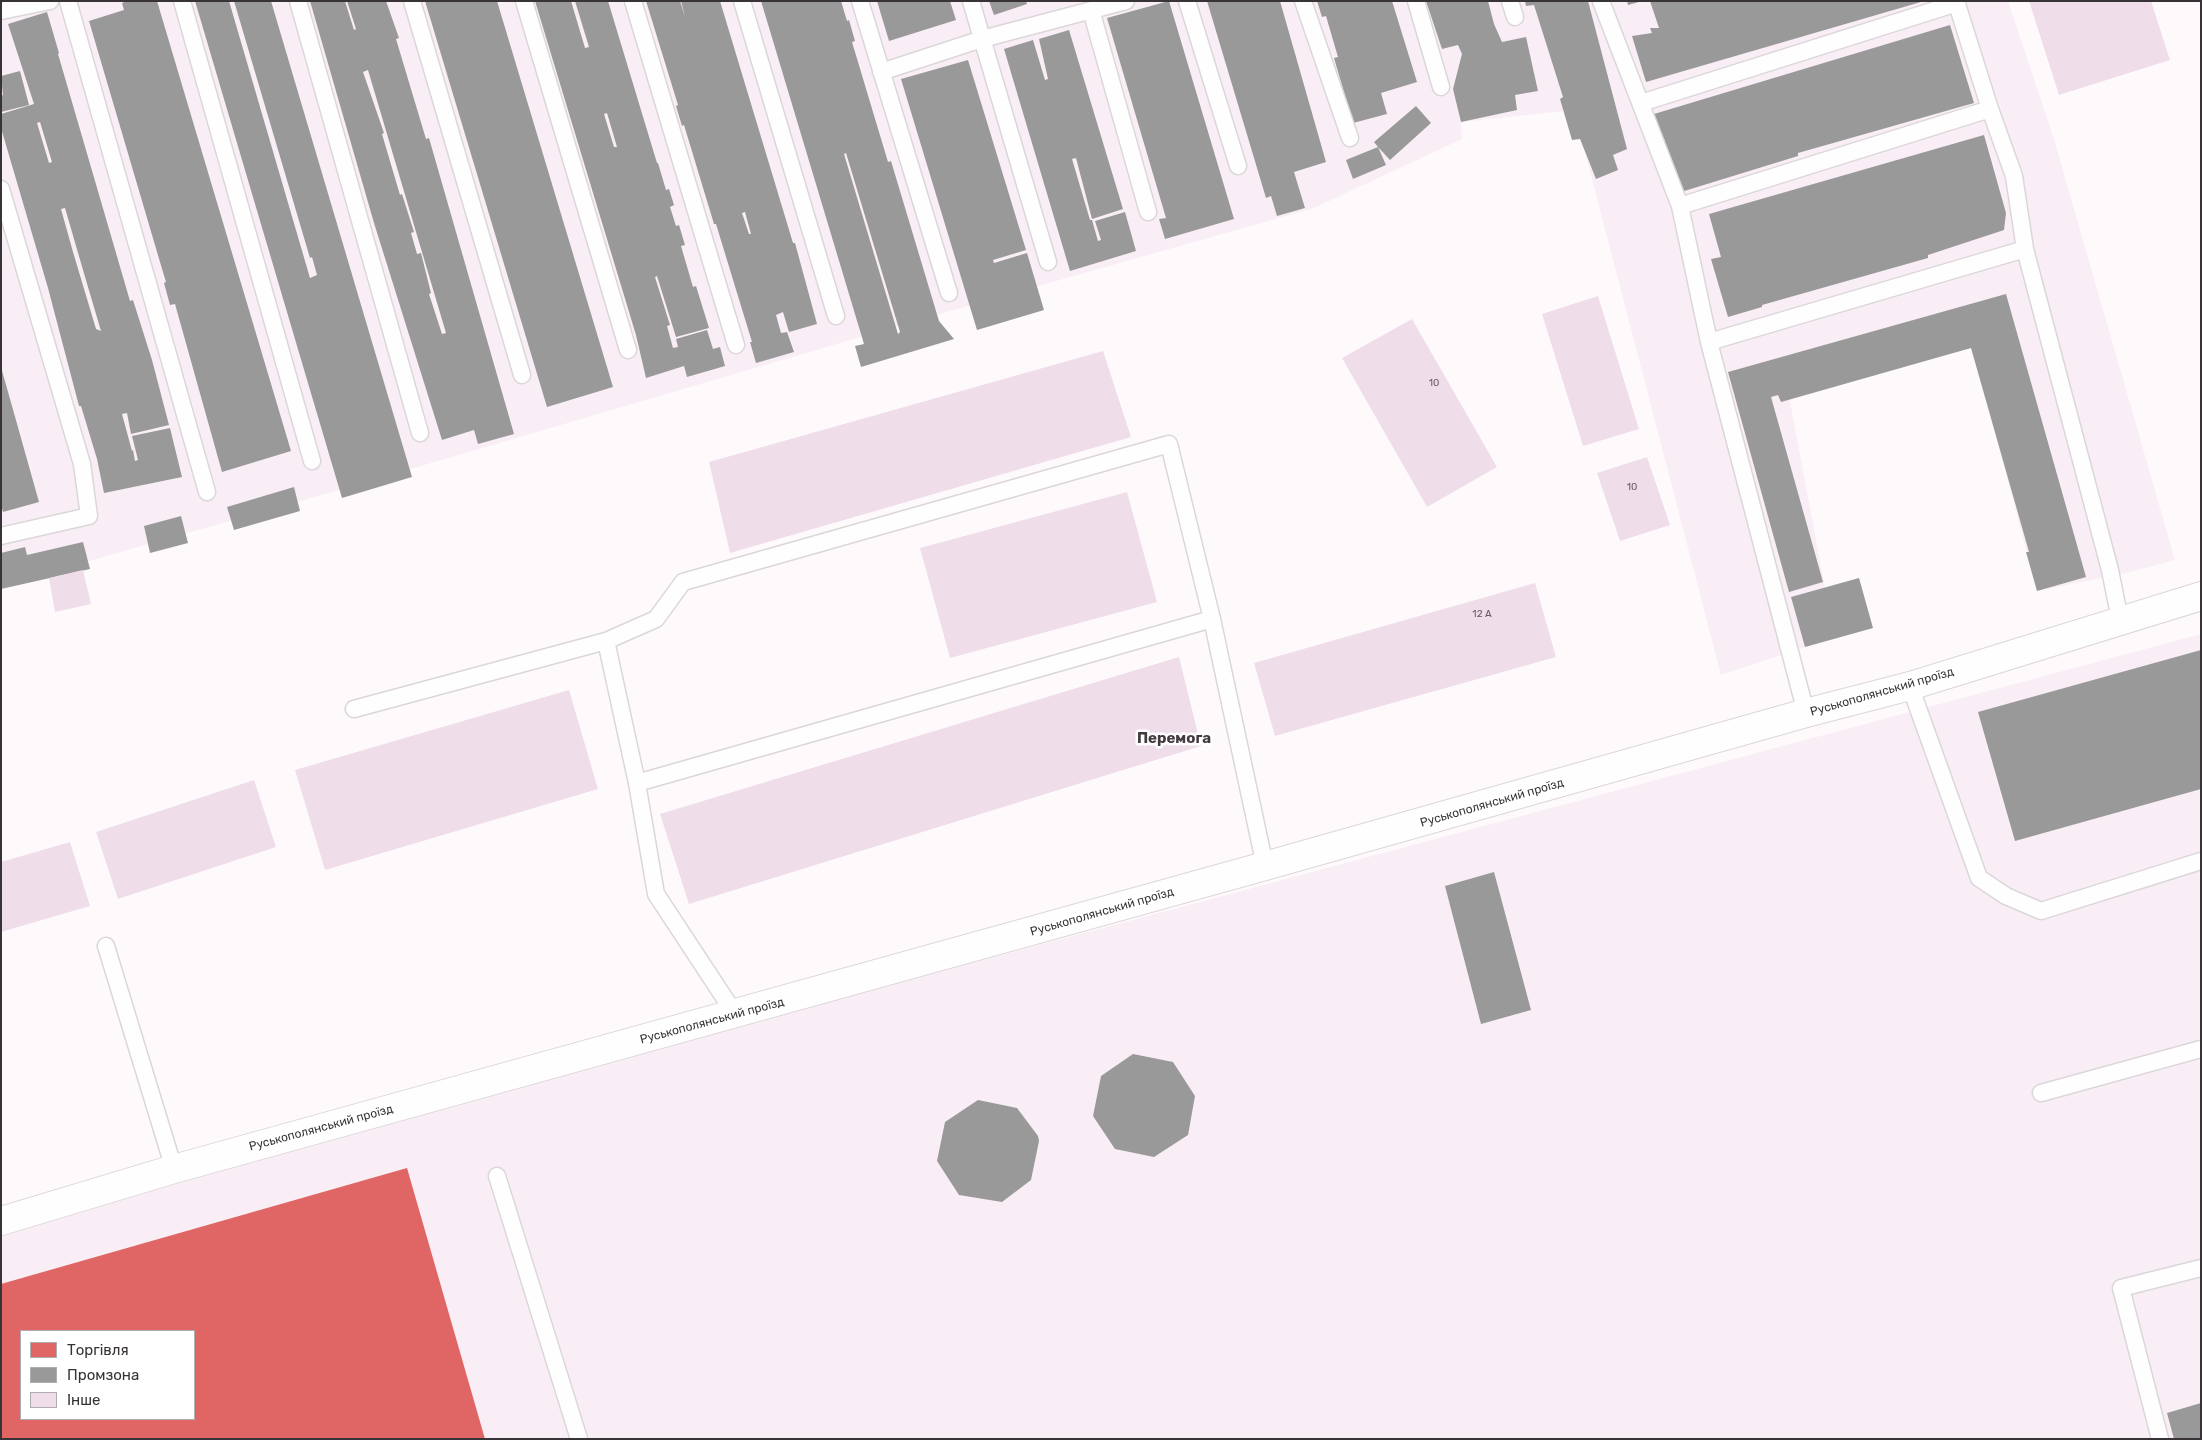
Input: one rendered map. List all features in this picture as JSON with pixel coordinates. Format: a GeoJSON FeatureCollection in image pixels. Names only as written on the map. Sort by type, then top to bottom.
{"type":"FeatureCollection","features":[{"type":"Feature","properties":{"kind":"street","name":"Руськополянський проїзд"},"geometry":{"type":"LineString","coordinates":[[1,1221],[174,1169],[1265,866],[1806,713],[1910,686],[2201,596]]}},
{"type":"Feature","properties":{"kind":"lane"},"geometry":{"type":"LineString","coordinates":[[1,11],[50,1]]}},
{"type":"Feature","properties":{"kind":"lane"},"geometry":{"type":"LineString","coordinates":[[68,1],[207,492]]}},
{"type":"Feature","properties":{"kind":"lane"},"geometry":{"type":"LineString","coordinates":[[182,1],[312,461]]}},
{"type":"Feature","properties":{"kind":"lane"},"geometry":{"type":"LineString","coordinates":[[298,1],[420,433]]}},
{"type":"Feature","properties":{"kind":"lane"},"geometry":{"type":"LineString","coordinates":[[412,1],[522,376]]}},
{"type":"Feature","properties":{"kind":"lane"},"geometry":{"type":"LineString","coordinates":[[524,1],[628,350]]}},
{"type":"Feature","properties":{"kind":"lane"},"geometry":{"type":"LineString","coordinates":[[633,1],[736,345]]}},
{"type":"Feature","properties":{"kind":"lane"},"geometry":{"type":"LineString","coordinates":[[742,1],[836,316]]}},
{"type":"Feature","properties":{"kind":"lane"},"geometry":{"type":"LineString","coordinates":[[860,1],[880,72],[949,293]]}},
{"type":"Feature","properties":{"kind":"lane"},"geometry":{"type":"LineString","coordinates":[[972,1],[1048,262]]}},
{"type":"Feature","properties":{"kind":"lane"},"geometry":{"type":"LineString","coordinates":[[880,72],[982,39],[1126,1]]}},
{"type":"Feature","properties":{"kind":"lane"},"geometry":{"type":"LineString","coordinates":[[1187,1],[1238,166]]}},
{"type":"Feature","properties":{"kind":"lane"},"geometry":{"type":"LineString","coordinates":[[1302,1],[1350,138]]}},
{"type":"Feature","properties":{"kind":"lane"},"geometry":{"type":"LineString","coordinates":[[1416,1],[1441,87]]}},
{"type":"Feature","properties":{"kind":"lane"},"geometry":{"type":"LineString","coordinates":[[1601,1],[1680,206],[1708,342],[1806,713]]}},
{"type":"Feature","properties":{"kind":"lane"},"geometry":{"type":"LineString","coordinates":[[1641,103],[1956,2],[1990,109],[2014,176],[2025,249],[2110,570],[2120,620]]}},
{"type":"Feature","properties":{"kind":"lane"},"geometry":{"type":"LineString","coordinates":[[1091,10],[1148,212]]}},
{"type":"Feature","properties":{"kind":"lane"},"geometry":{"type":"LineString","coordinates":[[1680,206],[1990,109]]}},
{"type":"Feature","properties":{"kind":"lane"},"geometry":{"type":"LineString","coordinates":[[1,189],[82,464],[89,516],[1,536]]}},
{"type":"Feature","properties":{"kind":"lane"},"geometry":{"type":"LineString","coordinates":[[1708,342],[2025,249]]}},
{"type":"Feature","properties":{"kind":"lane"},"geometry":{"type":"LineString","coordinates":[[354,709],[606,641],[656,619],[683,582],[1169,444],[1212,619],[1265,866]]}},
{"type":"Feature","properties":{"kind":"lane"},"geometry":{"type":"LineString","coordinates":[[637,783],[1212,619]]}},
{"type":"Feature","properties":{"kind":"lane"},"geometry":{"type":"LineString","coordinates":[[606,641],[637,783],[656,894],[735,1014]]}},
{"type":"Feature","properties":{"kind":"lane"},"geometry":{"type":"LineString","coordinates":[[1910,686],[1979,878],[2006,896],[2041,911],[2201,861]]}},
{"type":"Feature","properties":{"kind":"lane"},"geometry":{"type":"LineString","coordinates":[[106,946],[174,1169]]}},
{"type":"Feature","properties":{"kind":"lane"},"geometry":{"type":"LineString","coordinates":[[2041,1093],[2201,1049]]}},
{"type":"Feature","properties":{"kind":"lane"},"geometry":{"type":"LineString","coordinates":[[497,1176],[579,1439]]}},
{"type":"Feature","properties":{"kind":"lane"},"geometry":{"type":"LineString","coordinates":[[2160,1439],[2121,1288],[2201,1268]]}},
{"type":"Feature","properties":{"kind":"shaded area"},"geometry":{"type":"Polygon","coordinates":[[[1,1],[2008,1],[2054,139],[2175,560],[2126,573],[2037,591],[1973,348],[1788,390],[1825,588],[1859,578],[1873,628],[1805,647],[1721,675],[1574,110],[1461,122],[1462,139],[1314,208],[915,321],[353,486],[1,586],[1,1]]]}},
{"type":"Feature","properties":{"kind":"shaded area"},"geometry":{"type":"Polygon","coordinates":[[[2201,634],[2201,1439],[1,1439],[1,1223],[2201,634]]]}},
{"type":"Feature","properties":{"kind":"building: Торгівля"},"geometry":{"type":"Polygon","coordinates":[[[407,1168],[485,1439],[1,1439],[1,1284],[407,1168]]]}},
{"type":"Feature","properties":{"kind":"building: Промзона"},"geometry":{"type":"Polygon","coordinates":[[[127,1],[157,1],[291,451],[222,472],[175,304],[170,305],[164,283],[166,282],[89,21],[124,10],[122,3],[127,1]]]}},
{"type":"Feature","properties":{"kind":"building: Промзона"},"geometry":{"type":"Polygon","coordinates":[[[195,1],[229,1],[310,278],[317,275],[312,257],[310,258],[234,1],[271,1],[412,477],[342,498],[195,1]]]}},
{"type":"Feature","properties":{"kind":"building: Промзона"},"geometry":{"type":"Polygon","coordinates":[[[310,1],[345,1],[354,30],[356,29],[347,1],[386,1],[399,38],[396,39],[426,139],[429,138],[514,434],[478,444],[474,430],[442,440],[374,223],[310,1]],[[368,70],[363,72],[384,133],[382,134],[400,195],[402,194],[414,232],[411,233],[417,254],[421,253],[431,293],[429,294],[442,334],[446,333],[368,70]]]}},
{"type":"Feature","properties":{"kind":"building: Промзона"},"geometry":{"type":"Polygon","coordinates":[[[425,1],[497,1],[613,387],[547,407],[425,1]]]}},
{"type":"Feature","properties":{"kind":"building: Промзона"},"geometry":{"type":"Polygon","coordinates":[[[535,1],[571,1],[585,48],[589,47],[575,1],[608,1],[657,163],[666,190],[669,189],[674,205],[670,207],[676,226],[679,225],[685,245],[681,246],[693,287],[696,286],[709,328],[676,337],[657,276],[655,277],[670,325],[667,326],[673,348],[678,347],[676,339],[707,330],[713,349],[720,347],[725,366],[687,377],[684,366],[646,378],[636,335],[535,1]],[[607,113],[604,114],[614,147],[617,147],[607,113]]]}},
{"type":"Feature","properties":{"kind":"building: Промзона"},"geometry":{"type":"Polygon","coordinates":[[[646,1],[680,1],[685,17],[681,1],[720,1],[793,243],[795,243],[817,324],[789,332],[783,312],[776,315],[781,333],[787,332],[794,352],[756,363],[750,342],[752,342],[716,224],[714,224],[684,125],[682,126],[676,106],[678,105],[646,1]],[[745,212],[742,213],[749,234],[751,234],[745,212]]]}},
{"type":"Feature","properties":{"kind":"building: Промзона"},"geometry":{"type":"Polygon","coordinates":[[[761,1],[841,1],[847,21],[849,20],[855,41],[852,42],[888,162],[891,161],[939,321],[954,339],[861,367],[855,346],[864,344],[761,1]],[[846,153],[844,154],[898,334],[900,332],[846,153]]]}},
{"type":"Feature","properties":{"kind":"building: Промзона"},"geometry":{"type":"Polygon","coordinates":[[[877,1],[950,1],[956,20],[889,41],[877,1]]]}},
{"type":"Feature","properties":{"kind":"building: Промзона"},"geometry":{"type":"Polygon","coordinates":[[[989,1],[1026,1],[1027,4],[994,15],[989,1]]]}},
{"type":"Feature","properties":{"kind":"building: Промзона"},"geometry":{"type":"Polygon","coordinates":[[[1169,1],[1234,219],[1165,239],[1159,219],[1166,218],[1107,18],[1169,1]]]}},
{"type":"Feature","properties":{"kind":"building: Промзона"},"geometry":{"type":"Polygon","coordinates":[[[1207,1],[1280,1],[1326,162],[1294,172],[1305,208],[1277,216],[1271,196],[1266,198],[1207,1]]]}},
{"type":"Feature","properties":{"kind":"building: Промзона"},"geometry":{"type":"Polygon","coordinates":[[[1317,1],[1392,1],[1417,82],[1381,93],[1387,114],[1353,123],[1334,58],[1338,57],[1326,16],[1322,17],[1317,1]]]}},
{"type":"Feature","properties":{"kind":"building: Промзона"},"geometry":{"type":"Polygon","coordinates":[[[1426,1],[1488,1],[1494,24],[1502,42],[1526,37],[1538,91],[1515,95],[1517,110],[1461,122],[1453,89],[1462,54],[1458,45],[1442,49],[1426,1]]]}},
{"type":"Feature","properties":{"kind":"building: Промзона"},"geometry":{"type":"Polygon","coordinates":[[[1525,1],[1588,1],[1627,149],[1613,155],[1618,170],[1596,179],[1580,139],[1572,140],[1560,99],[1563,97],[1534,5],[1526,6],[1525,1]]]}},
{"type":"Feature","properties":{"kind":"building: Промзона"},"geometry":{"type":"Polygon","coordinates":[[[1627,1],[1639,1],[1639,2],[1628,5],[1627,1]]]}},
{"type":"Feature","properties":{"kind":"building: Промзона"},"geometry":{"type":"Polygon","coordinates":[[[1650,1],[1921,2],[1646,82],[1632,36],[1652,33],[1650,28],[1659,28],[1650,1]]]}},
{"type":"Feature","properties":{"kind":"building: Промзона"},"geometry":{"type":"Polygon","coordinates":[[[47,12],[130,301],[133,300],[152,360],[169,425],[131,434],[127,413],[122,414],[132,451],[135,461],[138,460],[132,436],[170,428],[182,477],[104,493],[97,459],[81,406],[79,406],[48,288],[1,128],[1,114],[34,104],[8,24],[47,12]],[[40,122],[37,123],[49,163],[52,162],[40,122]],[[65,208],[61,209],[73,252],[96,329],[101,331],[83,270],[65,208]]]}},
{"type":"Feature","properties":{"kind":"building: Промзона"},"geometry":{"type":"Polygon","coordinates":[[[1950,25],[1974,103],[1798,153],[1798,156],[1681,192],[1654,114],[1950,25]]]}},
{"type":"Feature","properties":{"kind":"building: Промзона"},"geometry":{"type":"Polygon","coordinates":[[[1069,30],[1123,209],[1092,219],[1076,158],[1072,159],[1090,220],[1092,220],[1098,241],[1101,240],[1095,221],[1125,212],[1136,251],[1070,271],[1004,49],[1033,40],[1045,80],[1048,79],[1039,39],[1069,30]]]}},
{"type":"Feature","properties":{"kind":"building: Промзона"},"geometry":{"type":"Polygon","coordinates":[[[968,60],[1026,250],[993,260],[994,263],[1027,253],[1044,310],[977,330],[901,79],[968,60]]]}},
{"type":"Feature","properties":{"kind":"building: Промзона"},"geometry":{"type":"Polygon","coordinates":[[[20,71],[29,105],[1,112],[1,96],[3,95],[1,76],[20,71]]]}},
{"type":"Feature","properties":{"kind":"building: Промзона"},"geometry":{"type":"Polygon","coordinates":[[[1416,106],[1431,123],[1390,160],[1374,142],[1416,106]]]}},
{"type":"Feature","properties":{"kind":"building: Промзона"},"geometry":{"type":"Polygon","coordinates":[[[1984,135],[2006,213],[2004,230],[1928,255],[1928,258],[1762,305],[1762,307],[1728,317],[1711,259],[1721,257],[1709,214],[1984,135]]]}},
{"type":"Feature","properties":{"kind":"building: Промзона"},"geometry":{"type":"Polygon","coordinates":[[[1378,147],[1386,165],[1353,179],[1346,160],[1378,147]]]}},
{"type":"Feature","properties":{"kind":"building: Промзона"},"geometry":{"type":"Polygon","coordinates":[[[2006,294],[2086,577],[2037,591],[2026,552],[2029,552],[1971,348],[1781,402],[1778,395],[1771,397],[1823,582],[1789,592],[1728,372],[2006,294]]]}},
{"type":"Feature","properties":{"kind":"building: Промзона"},"geometry":{"type":"Polygon","coordinates":[[[1,367],[39,502],[3,512],[1,505],[1,367]]]}},
{"type":"Feature","properties":{"kind":"building: Промзона"},"geometry":{"type":"Polygon","coordinates":[[[294,487],[300,511],[234,530],[227,507],[294,487]]]}},
{"type":"Feature","properties":{"kind":"building: Промзона"},"geometry":{"type":"Polygon","coordinates":[[[181,516],[188,543],[150,553],[144,526],[181,516]]]}},
{"type":"Feature","properties":{"kind":"building: Промзона"},"geometry":{"type":"Polygon","coordinates":[[[83,542],[90,569],[1,589],[1,553],[25,547],[27,555],[83,542]]]}},
{"type":"Feature","properties":{"kind":"building: Промзона"},"geometry":{"type":"Polygon","coordinates":[[[1859,578],[1873,628],[1805,647],[1791,597],[1859,578]]]}},
{"type":"Feature","properties":{"kind":"building: Промзона"},"geometry":{"type":"Polygon","coordinates":[[[2201,650],[2201,789],[2015,841],[1978,712],[2201,650]]]}},
{"type":"Feature","properties":{"kind":"building: Промзона"},"geometry":{"type":"Polygon","coordinates":[[[1494,872],[1531,1010],[1481,1024],[1445,886],[1494,872]]]}},
{"type":"Feature","properties":{"kind":"building: Промзона"},"geometry":{"type":"Polygon","coordinates":[[[1133,1054],[1173,1062],[1195,1096],[1188,1135],[1154,1157],[1115,1149],[1093,1116],[1101,1076],[1133,1054]]]}},
{"type":"Feature","properties":{"kind":"building: Промзона"},"geometry":{"type":"Polygon","coordinates":[[[978,1100],[1017,1108],[1038,1136],[1039,1141],[1031,1180],[1002,1202],[959,1195],[937,1161],[945,1122],[978,1100]]]}},
{"type":"Feature","properties":{"kind":"building: Промзона"},"geometry":{"type":"Polygon","coordinates":[[[2201,1403],[2201,1439],[2174,1439],[2167,1413],[2201,1403]]]}},
{"type":"Feature","properties":{"kind":"building: Інше"},"geometry":{"type":"Polygon","coordinates":[[[2029,1],[2151,1],[2170,60],[2059,95],[2029,1]]]}},
{"type":"Feature","properties":{"kind":"building: Інше"},"geometry":{"type":"Polygon","coordinates":[[[1598,296],[1639,429],[1583,446],[1542,314],[1598,296]]]}},
{"type":"Feature","properties":{"kind":"building: Інше"},"geometry":{"type":"Polygon","coordinates":[[[1412,319],[1497,467],[1427,507],[1342,358],[1412,319]]]}},
{"type":"Feature","properties":{"kind":"building: Інше"},"geometry":{"type":"Polygon","coordinates":[[[1103,351],[1131,437],[730,553],[709,462],[1103,351]]]}},
{"type":"Feature","properties":{"kind":"building: Інше"},"geometry":{"type":"Polygon","coordinates":[[[1647,457],[1670,525],[1620,541],[1597,473],[1647,457]]]}},
{"type":"Feature","properties":{"kind":"building: Інше"},"geometry":{"type":"Polygon","coordinates":[[[1127,492],[1157,602],[950,658],[920,548],[1127,492]]]}},
{"type":"Feature","properties":{"kind":"building: Інше"},"geometry":{"type":"Polygon","coordinates":[[[83,570],[91,604],[55,612],[49,578],[83,570]]]}},
{"type":"Feature","properties":{"kind":"building: Інше"},"geometry":{"type":"Polygon","coordinates":[[[1535,583],[1556,657],[1275,736],[1254,663],[1535,583]]]}},
{"type":"Feature","properties":{"kind":"building: Інше"},"geometry":{"type":"Polygon","coordinates":[[[1179,657],[1201,746],[689,904],[660,814],[1179,657]]]}},
{"type":"Feature","properties":{"kind":"building: Інше"},"geometry":{"type":"Polygon","coordinates":[[[569,690],[598,789],[325,870],[295,770],[569,690]]]}},
{"type":"Feature","properties":{"kind":"building: Інше"},"geometry":{"type":"Polygon","coordinates":[[[254,780],[276,847],[118,899],[96,832],[254,780]]]}},
{"type":"Feature","properties":{"kind":"building: Інше"},"geometry":{"type":"Polygon","coordinates":[[[70,842],[90,906],[1,932],[1,862],[70,842]]]}},
{"type":"Feature","properties":{"kind":"district","name":"Перемога"},"geometry":{"type":"Point","coordinates":[1174,739]}}]}
